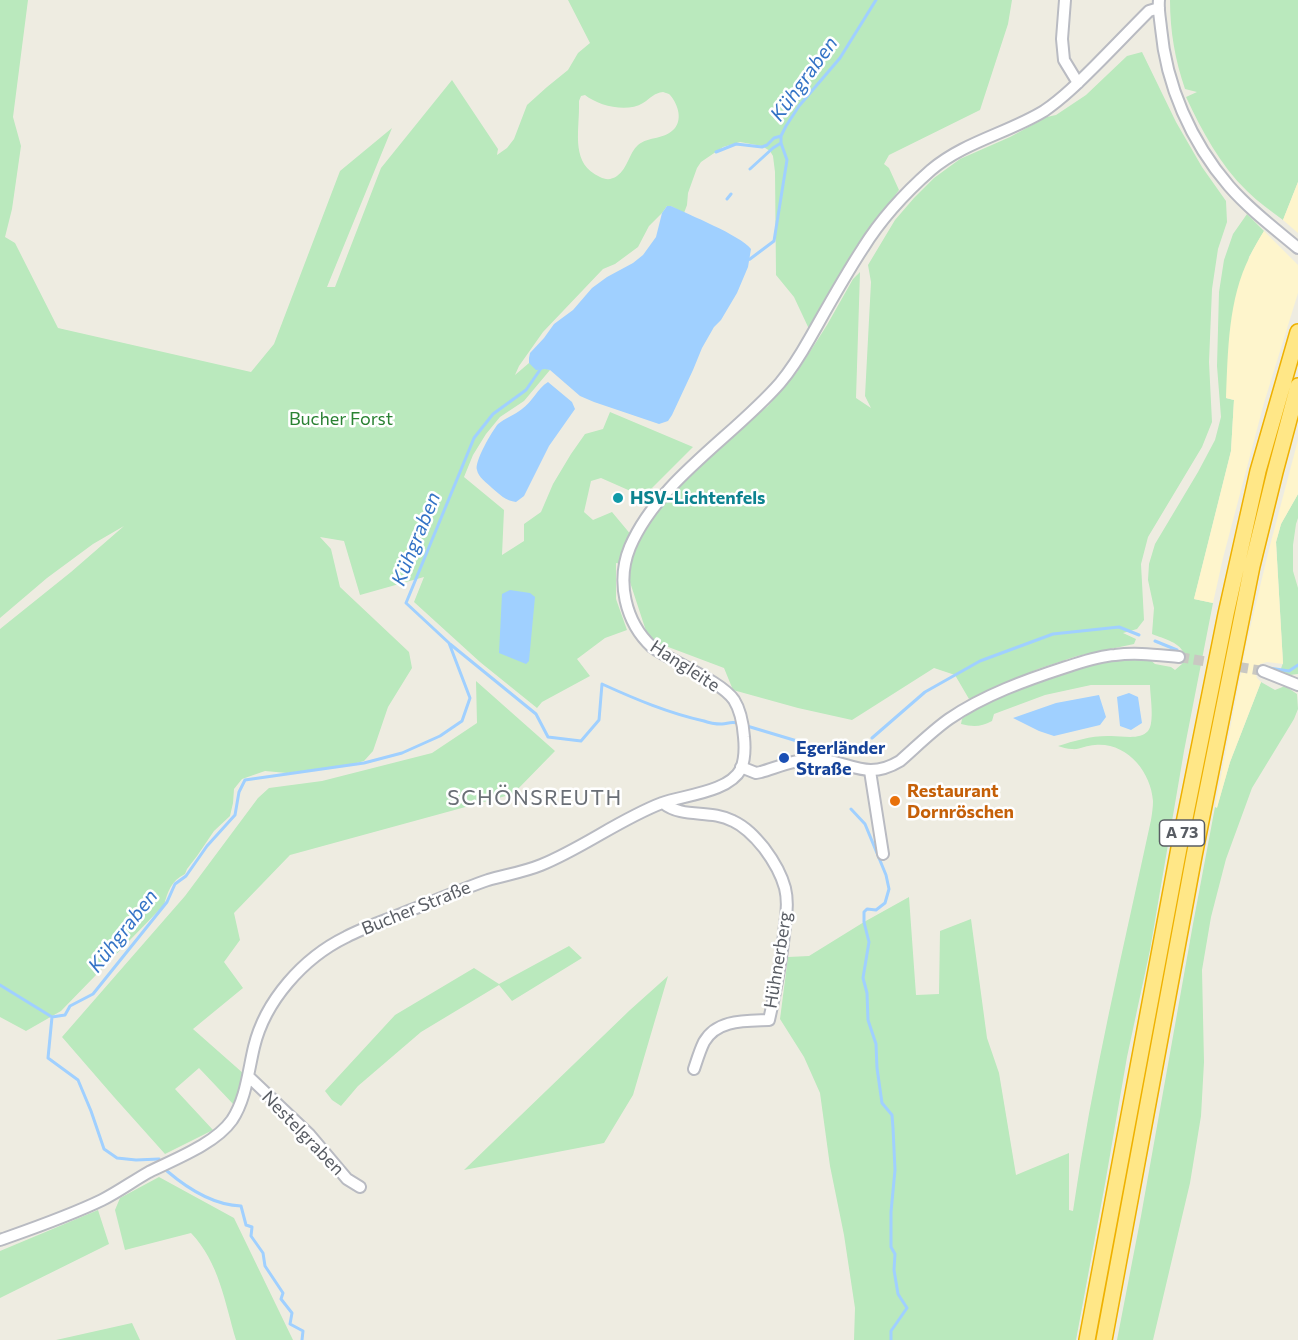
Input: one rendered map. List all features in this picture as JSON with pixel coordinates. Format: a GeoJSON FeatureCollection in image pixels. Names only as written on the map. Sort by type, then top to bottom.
{"type":"FeatureCollection","features":[{"type":"Feature","properties":{"kind":"highway","name":"A 73"},"geometry":{"type":"LineString","coordinates":[[1087,1340],[1179,848],[1228,605],[1258,471],[1298,332]]}},
{"type":"Feature","properties":{"kind":"highway","name":"A 73"},"geometry":{"type":"LineString","coordinates":[[1104,1340],[1194,856],[1250,575],[1298,386]]}},
{"type":"Feature","properties":{"kind":"street"},"geometry":{"type":"LineString","coordinates":[[1065,0],[1062,39],[1064,60],[1078,82],[1149,11],[1159,4]]}},
{"type":"Feature","properties":{"kind":"street"},"geometry":{"type":"LineString","coordinates":[[1159,4],[1162,46],[1167,70],[1190,129],[1230,186],[1263,219],[1298,248]]}},
{"type":"Feature","properties":{"kind":"street","name":"Hangleite"},"geometry":{"type":"LineString","coordinates":[[741,767],[745,754],[743,724],[736,705],[729,695],[657,651],[643,639],[627,606],[623,583],[626,560],[638,531],[672,487],[725,435],[756,409],[781,382],[798,358],[863,248],[888,214],[910,190],[933,168],[962,149],[1042,112],[1063,97],[1078,82]]}},
{"type":"Feature","properties":{"kind":"street"},"geometry":{"type":"LineString","coordinates":[[741,767],[756,773],[798,761],[815,759],[870,771],[882,769],[900,761],[947,720],[962,711],[1045,674],[1112,655],[1179,657]]}},
{"type":"Feature","properties":{"kind":"street"},"geometry":{"type":"LineString","coordinates":[[1263,671],[1298,685]]}},
{"type":"Feature","properties":{"kind":"street","name":"Bucher Straße"},"geometry":{"type":"LineString","coordinates":[[0,1240],[44,1225],[104,1199],[146,1174],[205,1144],[230,1122],[239,1107],[254,1046],[271,1006],[280,992],[299,972],[332,945],[356,932],[469,887],[554,860],[663,803],[720,786],[733,779],[741,767]]}},
{"type":"Feature","properties":{"kind":"street"},"geometry":{"type":"LineString","coordinates":[[870,771],[883,854]]}},
{"type":"Feature","properties":{"kind":"street","name":"Hühnerberg"},"geometry":{"type":"LineString","coordinates":[[663,803],[675,811],[706,813],[726,818],[747,829],[775,864],[785,890],[787,904],[783,947],[769,1020],[725,1024],[714,1029],[705,1042],[694,1069]]}},
{"type":"Feature","properties":{"kind":"street","name":"Nestelgraben"},"geometry":{"type":"LineString","coordinates":[[248,1076],[309,1134],[347,1179],[360,1187]]}},
{"type":"Feature","properties":{"kind":"green space","name":"Bucher Forst"},"geometry":{"type":"Polygon","coordinates":[[[0,0],[28,0],[13,117],[21,146],[12,209],[5,237],[15,243],[58,328],[251,372],[274,344],[340,171],[392,128],[327,287],[335,287],[381,168],[452,80],[498,149],[497,155],[507,148],[514,139],[527,105],[568,70],[578,53],[590,43],[568,0],[1012,0],[1008,24],[980,110],[889,155],[884,164],[889,168],[899,190],[863,241],[809,329],[794,297],[776,275],[773,156],[762,146],[740,142],[723,147],[701,162],[688,193],[684,213],[667,206],[649,226],[638,247],[615,264],[603,269],[543,332],[519,366],[515,375],[529,363],[550,370],[524,401],[500,417],[486,434],[473,455],[464,477],[504,510],[502,555],[524,541],[524,524],[541,512],[553,484],[585,434],[603,429],[610,412],[693,447],[649,491],[642,488],[635,493],[601,478],[591,481],[584,512],[593,520],[612,512],[632,536],[622,564],[616,563],[616,599],[627,630],[605,638],[577,659],[590,676],[542,702],[537,708],[480,662],[414,602],[424,577],[360,595],[344,541],[320,537],[331,549],[340,587],[409,652],[412,668],[388,707],[373,751],[364,761],[345,766],[287,773],[265,771],[242,779],[234,789],[230,816],[214,831],[185,874],[173,883],[164,905],[61,1011],[26,1031],[0,1017],[0,629],[124,526],[93,544],[47,578],[0,618],[0,0]],[[660,93],[629,108],[605,105],[585,95],[581,96],[578,138],[584,164],[600,177],[611,179],[621,173],[638,145],[671,132],[679,120],[678,110],[669,94],[660,93]]]}},
{"type":"Feature","properties":{"kind":"green space"},"geometry":{"type":"Polygon","coordinates":[[[1170,0],[1298,0],[1298,182],[1283,220],[1237,181],[1212,147],[1198,122],[1186,97],[1197,92],[1185,89],[1178,67],[1172,34],[1170,0]]]}},
{"type":"Feature","properties":{"kind":"green space"},"geometry":{"type":"Polygon","coordinates":[[[1142,52],[1176,122],[1202,167],[1226,201],[1227,222],[1218,249],[1212,289],[1209,362],[1212,422],[1202,447],[1148,537],[1141,564],[1144,620],[1137,629],[1123,633],[1136,639],[1134,644],[1077,656],[1038,669],[969,699],[955,675],[934,668],[852,720],[733,690],[724,668],[655,642],[647,634],[628,576],[633,552],[642,535],[674,489],[729,438],[768,406],[797,372],[853,279],[860,272],[856,398],[871,408],[865,396],[871,282],[868,265],[895,220],[934,178],[960,159],[1010,137],[1047,117],[1056,115],[1086,95],[1127,56],[1142,52]]]}},
{"type":"Feature","properties":{"kind":"green space"},"geometry":{"type":"Polygon","coordinates":[[[1247,214],[1264,231],[1249,257],[1226,398],[1234,400],[1231,451],[1194,599],[1213,603],[1076,1340],[854,1340],[855,1308],[844,1235],[830,1166],[820,1093],[804,1057],[780,1019],[788,957],[809,956],[909,897],[916,995],[939,994],[940,931],[971,919],[987,1038],[999,1073],[1016,1175],[1069,1153],[1069,1210],[1073,1211],[1099,1064],[1151,820],[1153,801],[1148,780],[1142,770],[1135,761],[1117,748],[1092,745],[1068,749],[1058,746],[1095,737],[1135,737],[1144,734],[1148,731],[1151,722],[1150,685],[1091,685],[1045,695],[994,714],[992,721],[984,724],[973,726],[961,724],[962,719],[972,711],[995,698],[1110,659],[1148,658],[1155,664],[1175,670],[1182,664],[1185,656],[1180,647],[1152,634],[1154,608],[1148,580],[1149,564],[1155,544],[1215,440],[1221,417],[1217,366],[1219,292],[1224,260],[1233,234],[1247,214]]]}},
{"type":"Feature","properties":{"kind":"green space"},"geometry":{"type":"Polygon","coordinates":[[[1298,494],[1293,571],[1298,588],[1298,674],[1290,675],[1279,674],[1283,663],[1276,542],[1281,524],[1298,494]]]}},
{"type":"Feature","properties":{"kind":"green space"},"geometry":{"type":"Polygon","coordinates":[[[476,681],[555,751],[513,794],[290,855],[234,913],[240,940],[224,962],[243,988],[193,1029],[244,1074],[234,1105],[199,1068],[175,1089],[213,1130],[165,1154],[62,1037],[185,896],[258,798],[269,788],[322,781],[432,753],[477,723],[476,681]]]}},
{"type":"Feature","properties":{"kind":"green space"},"geometry":{"type":"Polygon","coordinates":[[[1261,682],[1275,690],[1285,686],[1297,694],[1298,709],[1252,788],[1226,859],[1211,917],[1202,970],[1204,1062],[1201,1116],[1190,1183],[1153,1340],[1117,1340],[1215,807],[1217,807],[1230,762],[1261,682]]]}},
{"type":"Feature","properties":{"kind":"green space"},"geometry":{"type":"Polygon","coordinates":[[[569,946],[582,958],[512,1001],[499,985],[421,1032],[358,1086],[341,1106],[325,1091],[395,1015],[474,968],[499,984],[569,946]]]}},
{"type":"Feature","properties":{"kind":"green space"},"geometry":{"type":"Polygon","coordinates":[[[668,976],[633,1095],[604,1143],[464,1170],[630,1010],[668,976]]]}},
{"type":"Feature","properties":{"kind":"green space"},"geometry":{"type":"Polygon","coordinates":[[[159,1177],[234,1218],[293,1340],[236,1340],[215,1270],[201,1244],[191,1233],[125,1250],[115,1210],[120,1198],[159,1177]]]}},
{"type":"Feature","properties":{"kind":"green space"},"geometry":{"type":"Polygon","coordinates":[[[98,1210],[109,1244],[0,1298],[0,1251],[98,1210]]]}},
{"type":"Feature","properties":{"kind":"green space"},"geometry":{"type":"Polygon","coordinates":[[[132,1323],[140,1340],[56,1340],[132,1323]]]}},
{"type":"Feature","properties":{"kind":"sand"},"geometry":{"type":"Polygon","coordinates":[[[1298,182],[1298,233],[1283,220],[1298,182]]]}},
{"type":"Feature","properties":{"kind":"sand"},"geometry":{"type":"Polygon","coordinates":[[[1264,231],[1298,265],[1298,293],[1264,403],[1213,603],[1194,599],[1231,451],[1234,400],[1226,398],[1230,326],[1243,273],[1264,231]]]}},
{"type":"Feature","properties":{"kind":"sand"},"geometry":{"type":"Polygon","coordinates":[[[1298,440],[1298,494],[1281,524],[1276,542],[1283,664],[1267,662],[1260,664],[1255,672],[1261,682],[1230,762],[1217,808],[1215,807],[1247,641],[1298,440]]]}},
{"type":"Feature","properties":{"kind":"water"},"geometry":{"type":"Polygon","coordinates":[[[667,206],[726,232],[751,249],[748,267],[737,293],[702,348],[672,415],[668,421],[659,424],[580,396],[550,370],[536,370],[529,363],[529,358],[530,353],[554,324],[573,310],[592,288],[643,255],[656,237],[662,213],[667,206]]]}},
{"type":"Feature","properties":{"kind":"water"},"geometry":{"type":"Polygon","coordinates":[[[548,382],[572,402],[575,409],[549,446],[524,496],[516,502],[512,501],[500,495],[481,477],[477,470],[478,460],[498,424],[526,406],[548,382]]]}},
{"type":"Feature","properties":{"kind":"water"},"geometry":{"type":"Polygon","coordinates":[[[510,590],[530,593],[535,597],[529,661],[526,664],[499,653],[502,594],[510,590]]]}},
{"type":"Feature","properties":{"kind":"water"},"geometry":{"type":"Polygon","coordinates":[[[1129,693],[1138,697],[1142,723],[1131,730],[1120,726],[1117,697],[1129,693]]]}},
{"type":"Feature","properties":{"kind":"water"},"geometry":{"type":"Polygon","coordinates":[[[1099,695],[1106,717],[1100,725],[1054,736],[1013,718],[1056,703],[1099,695]]]}},
{"type":"Feature","properties":{"kind":"waterway","name":"Kühgraben"},"geometry":{"type":"LineString","coordinates":[[747,260],[774,241],[787,160],[781,136],[799,106],[840,58],[876,0]]}},
{"type":"Feature","properties":{"kind":"waterway"},"geometry":{"type":"LineString","coordinates":[[716,152],[736,144],[762,147],[781,136]]}},
{"type":"Feature","properties":{"kind":"waterway"},"geometry":{"type":"LineString","coordinates":[[750,169],[781,143]]}},
{"type":"Feature","properties":{"kind":"waterway"},"geometry":{"type":"LineString","coordinates":[[727,199],[731,194]]}},
{"type":"Feature","properties":{"kind":"waterway","name":"Kühgraben"},"geometry":{"type":"LineString","coordinates":[[0,985],[52,1017],[65,1015],[70,1006],[93,994],[167,902],[175,884],[186,876],[207,846],[235,815],[239,792],[245,780],[364,763],[402,753],[440,736],[462,721],[470,698],[449,643],[406,603],[474,438],[493,414],[526,390],[542,367]]}},
{"type":"Feature","properties":{"kind":"waterway"},"geometry":{"type":"LineString","coordinates":[[872,738],[925,692],[980,661],[1053,634],[1119,627],[1139,635]]}},
{"type":"Feature","properties":{"kind":"waterway"},"geometry":{"type":"LineString","coordinates":[[1155,641],[1177,650]]}},
{"type":"Feature","properties":{"kind":"waterway"},"geometry":{"type":"LineString","coordinates":[[450,644],[536,714],[548,737],[581,741],[599,720],[602,684],[691,718],[715,724],[734,722],[741,724]]}},
{"type":"Feature","properties":{"kind":"waterway"},"geometry":{"type":"LineString","coordinates":[[1269,668],[1289,671],[1298,665]]}},
{"type":"Feature","properties":{"kind":"waterway"},"geometry":{"type":"LineString","coordinates":[[747,726],[797,741]]}},
{"type":"Feature","properties":{"kind":"waterway"},"geometry":{"type":"LineString","coordinates":[[851,809],[865,824],[886,875],[889,889],[885,903],[876,910],[867,909],[864,912],[869,942],[863,978],[867,993],[868,1020],[876,1044],[882,1103],[892,1115],[895,1170],[891,1212],[891,1247],[895,1254],[894,1270],[898,1294],[907,1308],[891,1331],[891,1340]]}},
{"type":"Feature","properties":{"kind":"waterway"},"geometry":{"type":"LineString","coordinates":[[52,1017],[48,1058],[78,1080],[104,1149],[117,1158],[159,1159]]}},
{"type":"Feature","properties":{"kind":"waterway"},"geometry":{"type":"LineString","coordinates":[[167,1171],[201,1195],[221,1203],[241,1206],[246,1225],[252,1227],[251,1236],[263,1253],[265,1266],[283,1293],[281,1299],[292,1313],[290,1324],[303,1331],[302,1340]]}},
{"type":"Feature","properties":{"kind":"tunnel"},"geometry":{"type":"LineString","coordinates":[[1179,657],[1263,671]]}},
{"type":"Feature","properties":{"kind":"place","name":"HSV-Lichtenfels"},"geometry":{"type":"Point","coordinates":[618,498]}},
{"type":"Feature","properties":{"kind":"place","name":"Egerländer Straße"},"geometry":{"type":"Point","coordinates":[784,758]}},
{"type":"Feature","properties":{"kind":"place","name":"Restaurant Dornröschen"},"geometry":{"type":"Point","coordinates":[895,801]}},
{"type":"Feature","properties":{"kind":"district","name":"SCHÖNSREUTH"},"geometry":{"type":"Point","coordinates":[535,798]}}]}
